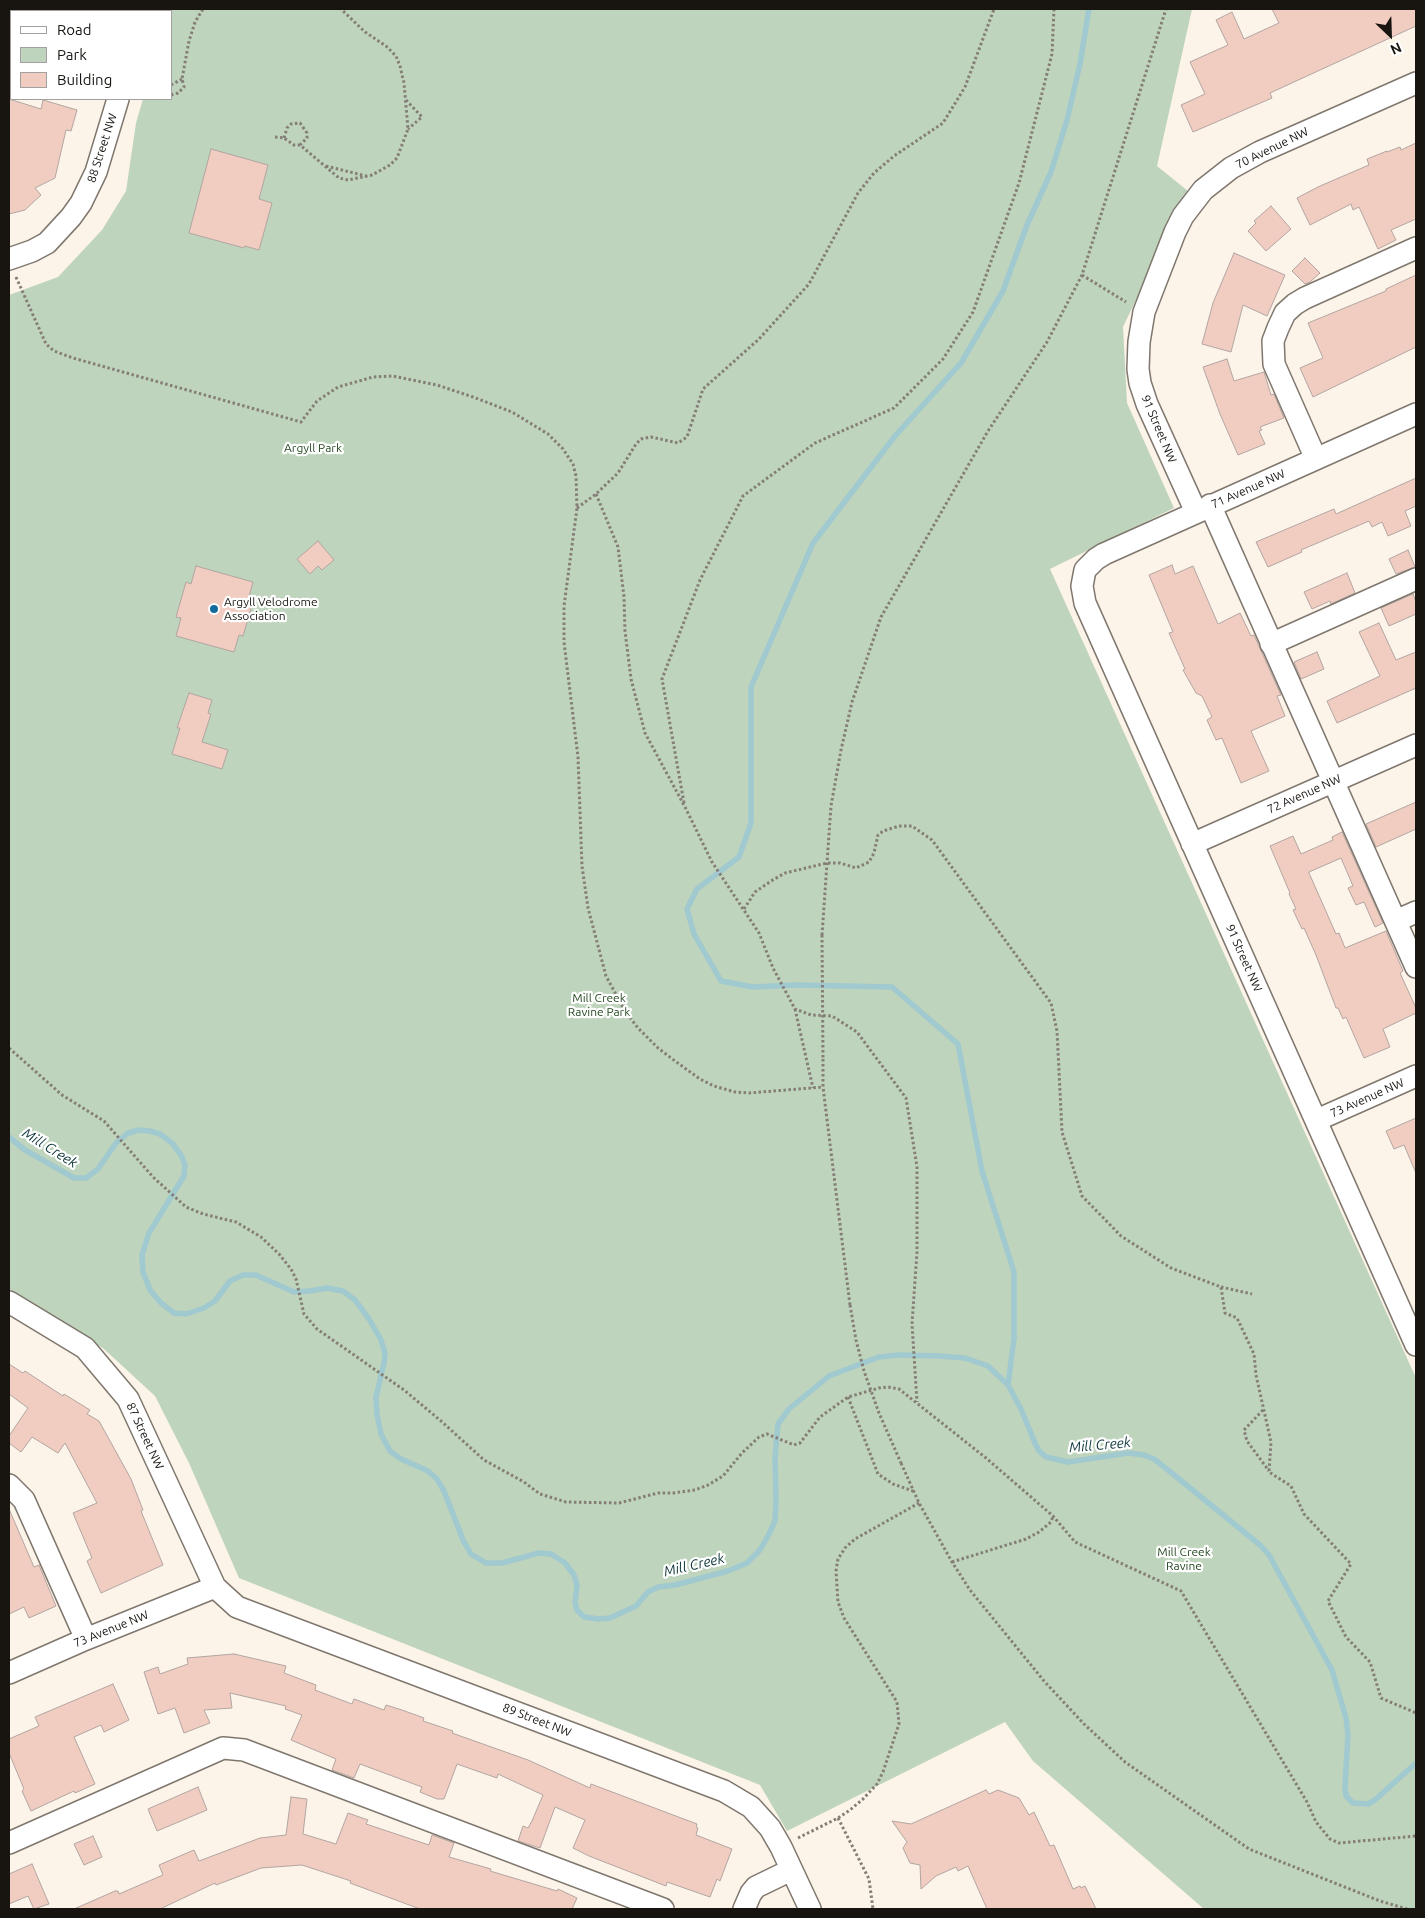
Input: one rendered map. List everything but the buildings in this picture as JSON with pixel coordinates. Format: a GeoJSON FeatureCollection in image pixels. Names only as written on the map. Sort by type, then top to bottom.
{"type":"FeatureCollection","features":[{"type":"Feature","properties":{"kind":"street","name":"70 Avenue NW"},"geometry":{"type":"LineString","coordinates":[[1144,312],[1175,232],[1190,206],[1203,190],[1231,168],[1260,152],[1416,83]]}},
{"type":"Feature","properties":{"kind":"street","name":"88 Street NW"},"geometry":{"type":"LineString","coordinates":[[12,268],[32,251],[47,243],[71,217],[90,187],[118,100]]}},
{"type":"Feature","properties":{"kind":"street"},"geometry":{"type":"LineString","coordinates":[[1316,458],[1274,364],[1273,341],[1278,328],[1286,314],[1295,304],[1305,298],[1416,248]]}},
{"type":"Feature","properties":{"kind":"street","name":"91 Street NW"},"geometry":{"type":"LineString","coordinates":[[1144,312],[1138,356],[1140,383],[1152,415],[1203,509],[1272,644],[1416,967]]}},
{"type":"Feature","properties":{"kind":"street","name":"71 Avenue NW"},"geometry":{"type":"LineString","coordinates":[[1085,570],[1096,559],[1416,414]]}},
{"type":"Feature","properties":{"kind":"street","name":"91 Street NW"},"geometry":{"type":"LineString","coordinates":[[1085,570],[1082,586],[1085,603],[1416,1344]]}},
{"type":"Feature","properties":{"kind":"street"},"geometry":{"type":"LineString","coordinates":[[1272,644],[1416,579]]}},
{"type":"Feature","properties":{"kind":"street","name":"72 Avenue NW"},"geometry":{"type":"LineString","coordinates":[[1192,844],[1416,745]]}},
{"type":"Feature","properties":{"kind":"street"},"geometry":{"type":"LineString","coordinates":[[1396,921],[1416,912]]}},
{"type":"Feature","properties":{"kind":"street","name":"73 Avenue NW"},"geometry":{"type":"LineString","coordinates":[[1317,1120],[1416,1076]]}},
{"type":"Feature","properties":{"kind":"street","name":"87 Street NW"},"geometry":{"type":"LineString","coordinates":[[9,1302],[85,1348],[128,1399],[215,1587]]}},
{"type":"Feature","properties":{"kind":"street"},"geometry":{"type":"LineString","coordinates":[[9,1485],[16,1504],[86,1639]]}},
{"type":"Feature","properties":{"kind":"street","name":"73 Avenue NW"},"geometry":{"type":"LineString","coordinates":[[9,1673],[86,1639],[215,1587]]}},
{"type":"Feature","properties":{"kind":"street","name":"89 Street NW"},"geometry":{"type":"LineString","coordinates":[[215,1587],[238,1607],[724,1791],[751,1807],[761,1817],[781,1847],[810,1909]]}},
{"type":"Feature","properties":{"kind":"street"},"geometry":{"type":"LineString","coordinates":[[9,1843],[223,1748],[237,1749],[253,1753],[663,1909]]}},
{"type":"Feature","properties":{"kind":"street"},"geometry":{"type":"LineString","coordinates":[[744,1909],[751,1893],[756,1887],[791,1870]]}},
{"type":"Feature","properties":{"kind":"path"},"geometry":{"type":"LineString","coordinates":[[172,95],[186,87],[182,80],[188,41],[204,9]]}},
{"type":"Feature","properties":{"kind":"path"},"geometry":{"type":"LineString","coordinates":[[300,145],[339,178],[348,180],[372,175],[390,165],[397,158],[408,129],[404,83],[396,56],[386,46],[365,32],[341,9]]}},
{"type":"Feature","properties":{"kind":"path"},"geometry":{"type":"LineString","coordinates":[[577,508],[596,494],[618,473],[641,439],[651,437],[678,443],[687,437],[703,389],[759,339],[809,284],[858,193],[874,173],[894,156],[943,122],[965,88],[994,9]]}},
{"type":"Feature","properties":{"kind":"path"},"geometry":{"type":"LineString","coordinates":[[685,807],[662,679],[700,580],[743,496],[815,443],[894,408],[943,359],[973,312],[1021,174],[1052,54],[1054,9]]}},
{"type":"Feature","properties":{"kind":"path"},"geometry":{"type":"LineString","coordinates":[[1166,9],[1082,275],[1047,342],[988,430],[881,617],[852,702],[831,806],[822,935],[823,1087],[850,1305],[864,1371],[879,1412],[913,1491],[952,1562],[970,1590],[1044,1681],[1084,1724],[1125,1762],[1250,1849],[1380,1901],[1407,1909]]}},
{"type":"Feature","properties":{"kind":"path"},"geometry":{"type":"LineString","coordinates":[[172,85],[182,80]]}},
{"type":"Feature","properties":{"kind":"path"},"geometry":{"type":"LineString","coordinates":[[405,100],[422,117],[408,129]]}},
{"type":"Feature","properties":{"kind":"path"},"geometry":{"type":"LineString","coordinates":[[275,137],[284,138],[294,145],[300,145],[307,138],[307,133],[300,123],[295,123],[287,128],[284,138]]}},
{"type":"Feature","properties":{"kind":"path"},"geometry":{"type":"LineString","coordinates":[[326,166],[364,176],[372,175]]}},
{"type":"Feature","properties":{"kind":"path"},"geometry":{"type":"LineString","coordinates":[[12,268],[46,344],[54,351],[300,422],[317,401],[338,387],[372,377],[393,376],[437,385],[512,412],[548,434],[563,449],[573,464],[576,476],[577,508],[564,606],[564,642],[578,757],[583,874],[590,916],[606,976],[624,1011],[638,1028],[658,1048],[700,1079],[714,1086],[736,1092],[749,1093],[823,1087]]}},
{"type":"Feature","properties":{"kind":"path"},"geometry":{"type":"LineString","coordinates":[[1082,275],[1144,312]]}},
{"type":"Feature","properties":{"kind":"path"},"geometry":{"type":"LineString","coordinates":[[596,494],[618,547],[631,679],[645,733],[712,862],[759,933],[773,968],[795,1009],[813,1088]]}},
{"type":"Feature","properties":{"kind":"path"},"geometry":{"type":"LineString","coordinates":[[744,909],[755,892],[771,880],[785,873],[827,863],[840,863],[856,868],[869,862],[874,853],[878,835],[884,831],[899,826],[912,826],[928,836],[1052,1003],[1056,1031],[1062,1132],[1082,1196],[1121,1236],[1171,1268],[1221,1288],[1252,1294]]}},
{"type":"Feature","properties":{"kind":"path"},"geometry":{"type":"LineString","coordinates":[[795,1009],[811,1015],[832,1016],[856,1032],[906,1098],[917,1167],[917,1252],[912,1324],[917,1402]]}},
{"type":"Feature","properties":{"kind":"path"},"geometry":{"type":"LineString","coordinates":[[9,1048],[62,1095],[104,1121],[153,1177],[186,1207],[204,1214],[236,1222],[261,1237],[279,1254],[291,1270],[296,1279],[304,1314],[317,1329],[404,1390],[484,1460],[524,1482],[540,1494],[566,1502],[619,1503],[649,1494],[673,1493],[708,1485],[723,1476],[750,1444],[759,1437],[768,1434],[794,1445],[800,1443],[820,1417],[848,1397],[861,1392],[888,1387],[899,1389],[986,1458],[1053,1516],[1076,1542],[1181,1591],[1307,1802],[1316,1822],[1330,1839],[1339,1843],[1416,1836]]}},
{"type":"Feature","properties":{"kind":"path"},"geometry":{"type":"LineString","coordinates":[[1221,1288],[1225,1313],[1237,1318],[1254,1354],[1256,1375],[1271,1442],[1269,1472]]}},
{"type":"Feature","properties":{"kind":"path"},"geometry":{"type":"LineString","coordinates":[[848,1397],[878,1474],[893,1484],[913,1491]]}},
{"type":"Feature","properties":{"kind":"path"},"geometry":{"type":"LineString","coordinates":[[1263,1410],[1244,1430],[1247,1441],[1269,1472],[1291,1486],[1304,1514],[1350,1564],[1328,1601],[1346,1638],[1370,1662],[1381,1698],[1416,1713]]}},
{"type":"Feature","properties":{"kind":"path"},"geometry":{"type":"LineString","coordinates":[[781,1847],[838,1818],[863,1799],[877,1784],[883,1772],[899,1724],[897,1702],[844,1618],[838,1602],[836,1571],[838,1559],[845,1548],[855,1539],[919,1502]]}},
{"type":"Feature","properties":{"kind":"path"},"geometry":{"type":"LineString","coordinates":[[952,1562],[1026,1539],[1039,1532],[1051,1522],[1053,1516]]}},
{"type":"Feature","properties":{"kind":"path"},"geometry":{"type":"LineString","coordinates":[[838,1818],[869,1879],[873,1909]]}},
{"type":"Feature","properties":{"kind":"green space","name":"Mill Creek Ravine Park"},"geometry":{"type":"Polygon","coordinates":[[[1192,9],[1157,166],[1188,191],[1123,327],[1127,403],[1174,508],[1050,569],[1416,1378],[1416,1909],[1204,1909],[1033,1761],[1005,1722],[787,1831],[760,1785],[239,1578],[189,1463],[155,1396],[104,1349],[9,1289],[9,295],[58,277],[102,230],[126,191],[136,123],[143,100],[172,100],[172,10],[168,10],[1192,9]]]}},
{"type":"Feature","properties":{"kind":"waterway"},"geometry":{"type":"LineString","coordinates":[[1008,1385],[1014,1338],[1014,1272],[982,1171],[958,1044],[892,987],[796,985],[753,987],[721,981],[694,934],[687,909],[697,889],[739,857],[751,823],[751,687],[813,543],[895,436],[961,363],[1003,291],[1027,225],[1051,172],[1067,120],[1080,64],[1089,9]]}},
{"type":"Feature","properties":{"kind":"waterway","name":"Mill Creek"},"geometry":{"type":"LineString","coordinates":[[9,1137],[25,1150],[74,1178],[86,1178],[98,1169],[116,1143],[128,1133],[139,1130],[150,1131],[160,1134],[172,1143],[181,1155],[185,1165],[184,1176],[149,1233],[142,1255],[143,1272],[150,1290],[161,1303],[174,1313],[186,1314],[204,1308],[215,1301],[230,1281],[243,1275],[256,1275],[294,1292],[327,1288],[343,1291],[355,1300],[369,1319],[381,1340],[385,1353],[376,1397],[381,1434],[390,1451],[401,1459],[428,1471],[437,1479],[444,1491],[463,1540],[471,1554],[486,1563],[502,1563],[539,1553],[551,1554],[565,1563],[574,1575],[577,1585],[575,1603],[577,1610],[584,1617],[610,1618],[636,1606],[648,1592],[658,1587],[675,1585],[728,1571],[747,1563],[760,1550],[775,1521],[775,1457],[778,1424],[789,1409],[829,1376],[879,1357],[899,1355],[965,1358],[988,1366],[1008,1385],[1021,1409],[1039,1451],[1046,1457],[1068,1462],[1128,1453],[1144,1455],[1154,1459],[1260,1545],[1269,1555],[1332,1670],[1346,1718],[1348,1735],[1345,1787],[1346,1796],[1353,1803],[1368,1804],[1375,1800],[1416,1763]]}},
{"type":"Feature","properties":{"kind":"place","name":"Argyll Velodrome Association"},"geometry":{"type":"Point","coordinates":[214,609]}},
{"type":"Feature","properties":{"kind":"park label","name":"Argyll Park"},"geometry":{"type":"Point","coordinates":[313,448]}},
{"type":"Feature","properties":{"kind":"park label","name":"Mill Creek Ravine"},"geometry":{"type":"Point","coordinates":[1184,1559]}}]}
